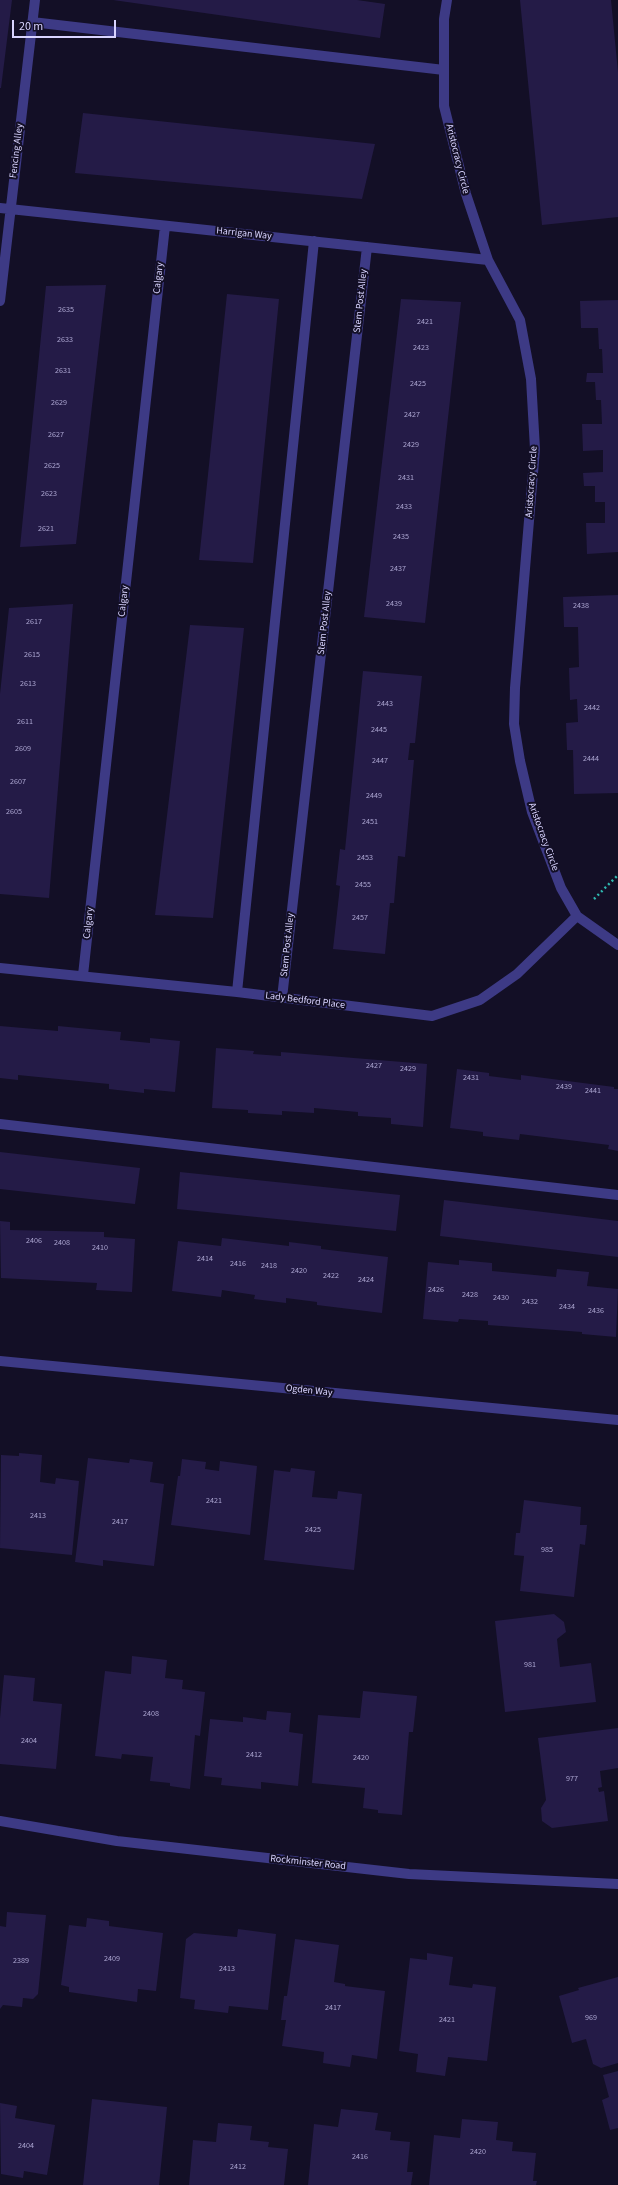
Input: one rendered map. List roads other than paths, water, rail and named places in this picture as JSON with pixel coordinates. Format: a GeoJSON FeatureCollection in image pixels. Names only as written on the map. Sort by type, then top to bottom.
{"type":"FeatureCollection","features":[{"type":"Feature","properties":{"kind":"street","name":"Fencing Alley"},"geometry":{"type":"LineString","coordinates":[[0,301],[35,0]]}},
{"type":"Feature","properties":{"kind":"street","name":"Aristocracy Circle"},"geometry":{"type":"LineString","coordinates":[[447,0],[444,19],[444,106],[466,194],[488,260],[520,320],[531,379],[535,449],[517,664],[514,724],[520,761],[532,812],[561,888],[577,916],[618,946]]}},
{"type":"Feature","properties":{"kind":"street"},"geometry":{"type":"LineString","coordinates":[[32,22],[444,70]]}},
{"type":"Feature","properties":{"kind":"street","name":"Harrigan Way"},"geometry":{"type":"LineString","coordinates":[[0,208],[488,260]]}},
{"type":"Feature","properties":{"kind":"street","name":"Calgary"},"geometry":{"type":"LineString","coordinates":[[83,975],[165,226]]}},
{"type":"Feature","properties":{"kind":"street"},"geometry":{"type":"LineString","coordinates":[[237,992],[314,241]]}},
{"type":"Feature","properties":{"kind":"street","name":"Stem Post Alley"},"geometry":{"type":"LineString","coordinates":[[282,998],[367,247]]}},
{"type":"Feature","properties":{"kind":"street","name":"Lady Bedford Place"},"geometry":{"type":"LineString","coordinates":[[0,968],[83,975],[237,992],[432,1016],[480,1000],[517,974],[577,916]]}},
{"type":"Feature","properties":{"kind":"street"},"geometry":{"type":"LineString","coordinates":[[0,1124],[618,1195]]}},
{"type":"Feature","properties":{"kind":"street","name":"Ogden Way"},"geometry":{"type":"LineString","coordinates":[[0,1361],[618,1420]]}},
{"type":"Feature","properties":{"kind":"street","name":"Rockminster Road"},"geometry":{"type":"LineString","coordinates":[[0,1821],[117,1841],[401,1873],[618,1884]]}}]}
